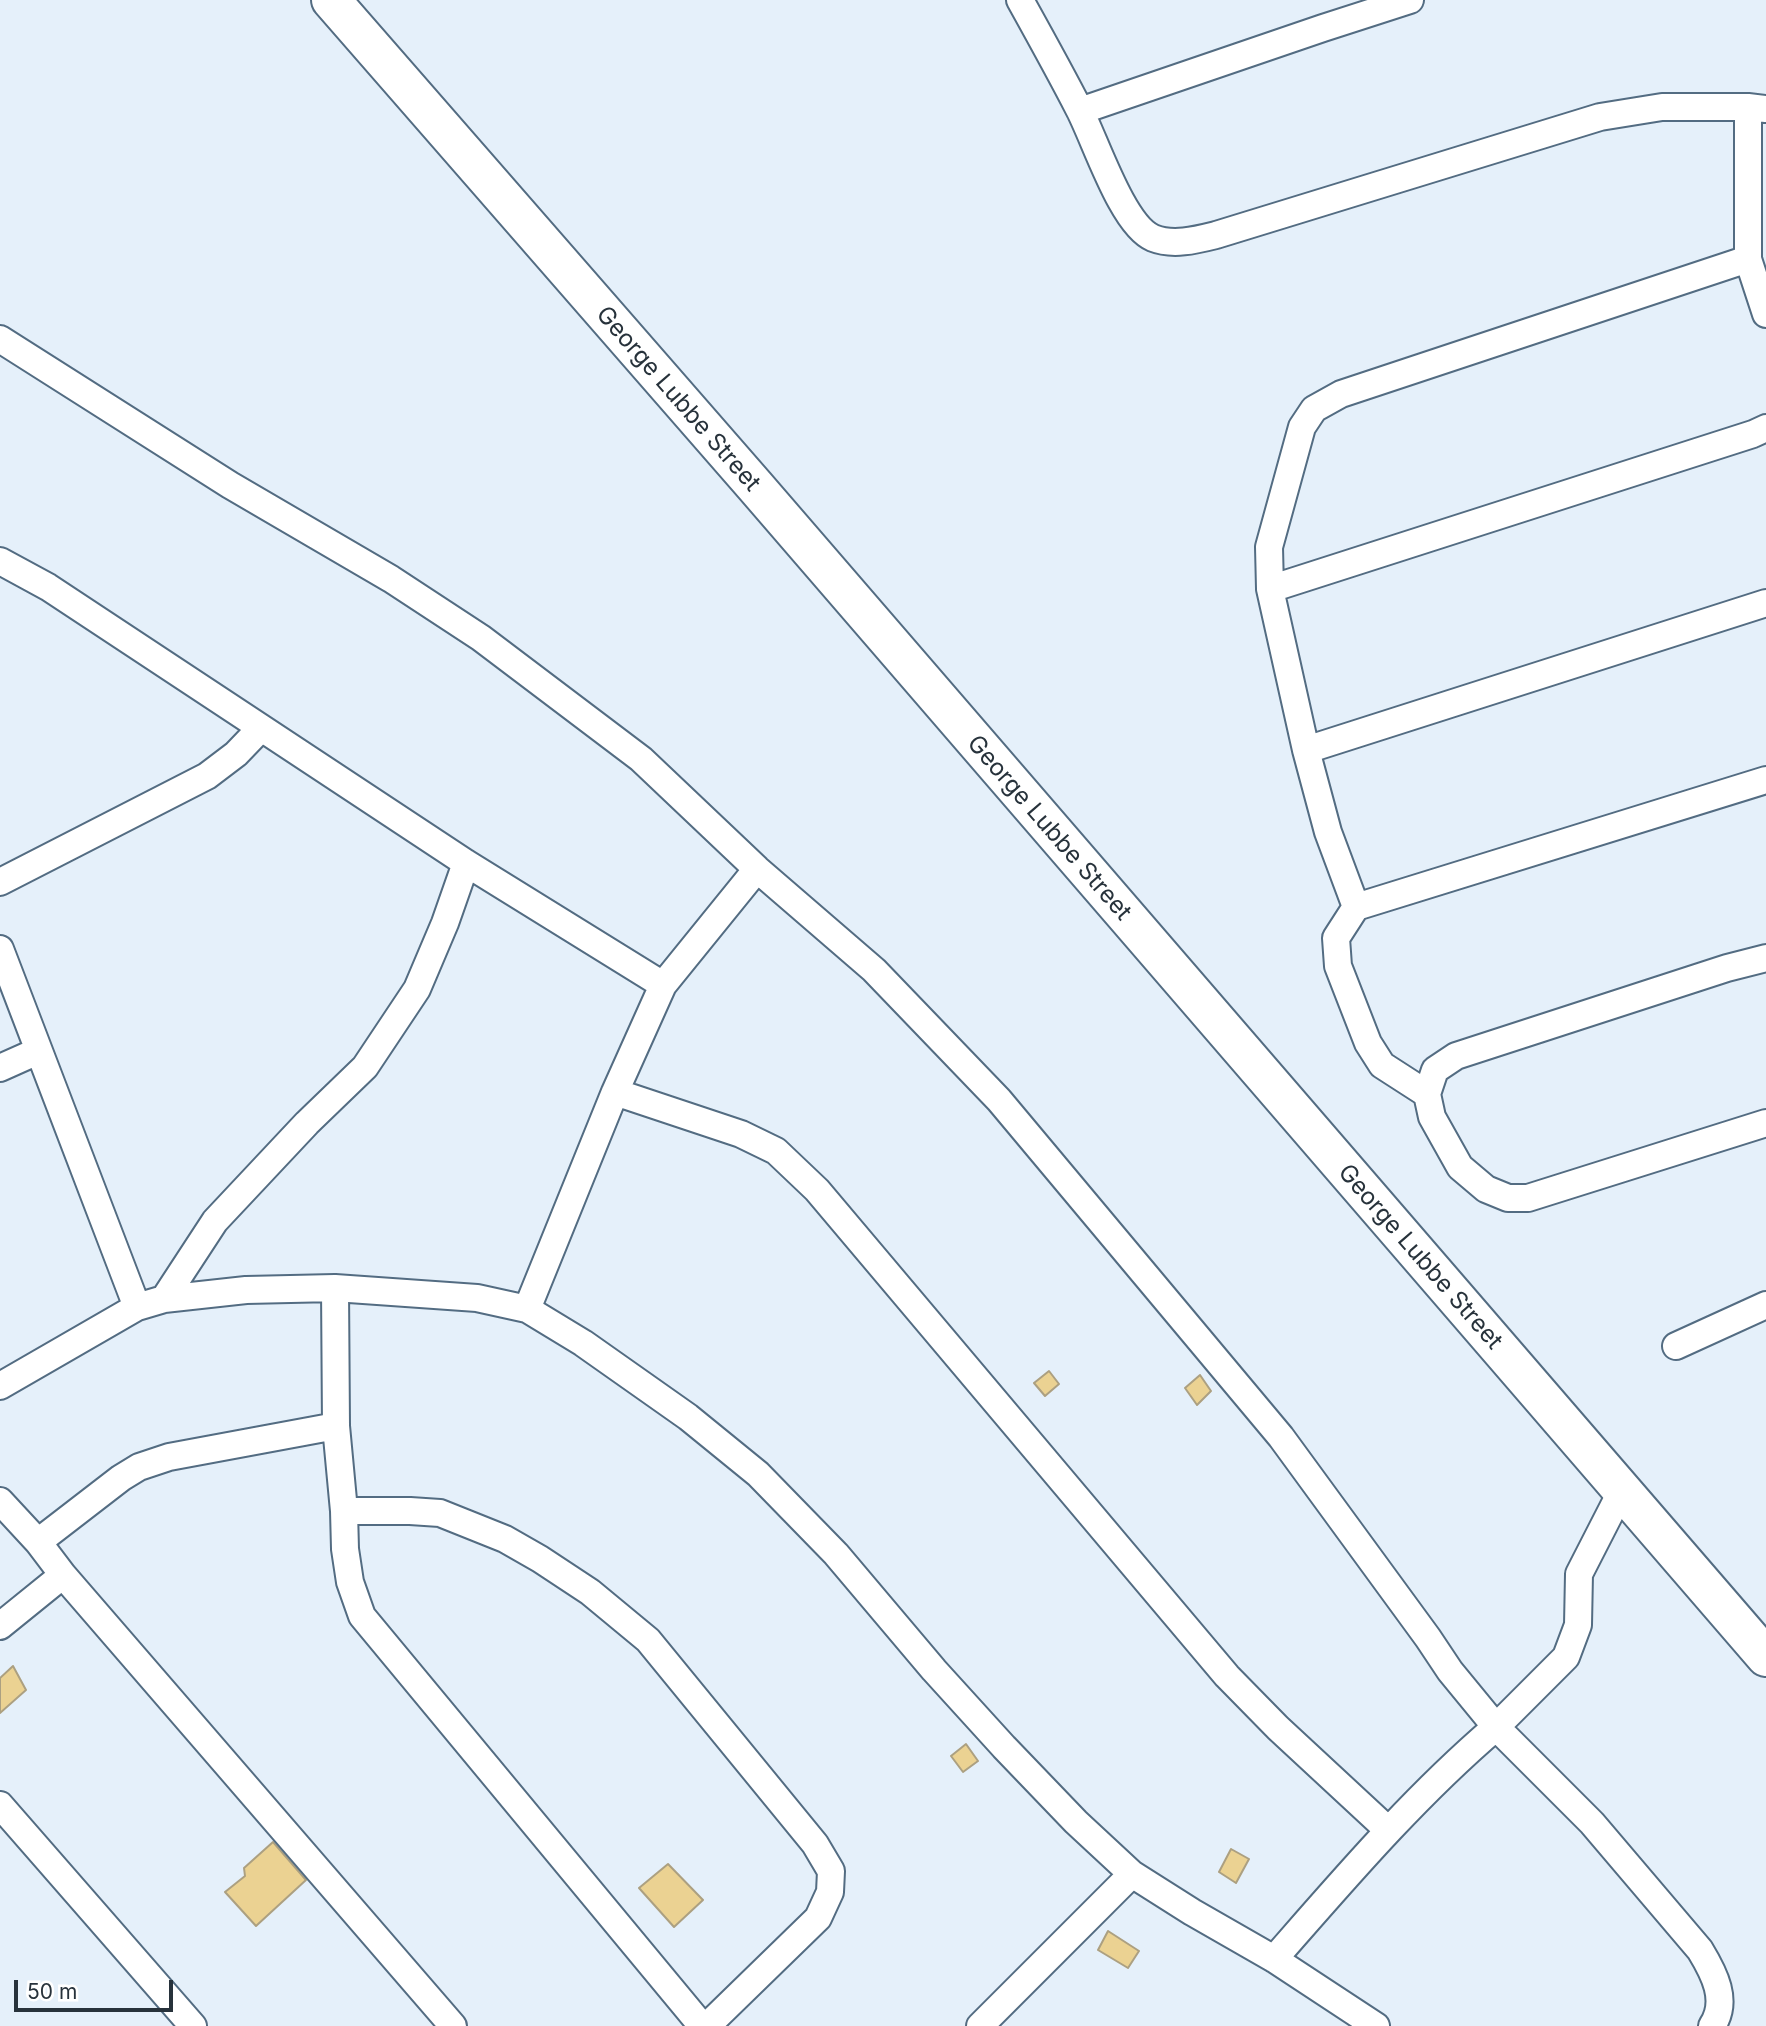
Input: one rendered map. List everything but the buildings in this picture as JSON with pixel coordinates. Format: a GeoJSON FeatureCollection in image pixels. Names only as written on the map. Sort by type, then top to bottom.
{"type":"FeatureCollection","features":[{"type":"Feature","properties":{"kind":"main road","name":"George Lubbe Street"},"geometry":{"type":"LineString","coordinates":[[331,0],[755,486],[1766,1657]]}},
{"type":"Feature","properties":{"kind":"street"},"geometry":{"type":"LineString","coordinates":[[1020,0],[1080,111],[1115,191],[1134,222],[1152,238],[1172,242],[1192,242],[1216,235],[1600,117],[1662,107],[1757,108],[1748,259],[1766,314]]}},
{"type":"Feature","properties":{"kind":"street"},"geometry":{"type":"LineString","coordinates":[[1080,111],[1410,0]]}},
{"type":"Feature","properties":{"kind":"street"},"geometry":{"type":"LineString","coordinates":[[1356,907],[1328,832],[1306,750],[1270,589],[1269,547],[1303,427],[1314,410],[1340,394],[1748,259]]}},
{"type":"Feature","properties":{"kind":"street"},"geometry":{"type":"LineString","coordinates":[[0,340],[230,485],[391,579],[481,638],[641,759],[757,869],[874,970],[999,1100],[1281,1437],[1450,1671],[1496,1727],[1592,1823],[1700,1951],[1715,1974],[1720,1996],[1716,2020],[1712,2026]]}},
{"type":"Feature","properties":{"kind":"street"},"geometry":{"type":"LineString","coordinates":[[1270,589],[1766,428]]}},
{"type":"Feature","properties":{"kind":"street"},"geometry":{"type":"LineString","coordinates":[[0,561],[48,587],[466,863],[663,985]]}},
{"type":"Feature","properties":{"kind":"street"},"geometry":{"type":"LineString","coordinates":[[1306,750],[1766,603]]}},
{"type":"Feature","properties":{"kind":"street"},"geometry":{"type":"LineString","coordinates":[[0,882],[207,776],[236,754],[260,729]]}},
{"type":"Feature","properties":{"kind":"street"},"geometry":{"type":"LineString","coordinates":[[1427,1094],[1382,1065],[1368,1043],[1338,966],[1336,938],[1356,907],[1766,780]]}},
{"type":"Feature","properties":{"kind":"street"},"geometry":{"type":"LineString","coordinates":[[164,1299],[215,1221],[307,1123],[365,1067],[417,989],[445,923],[466,863]]}},
{"type":"Feature","properties":{"kind":"street"},"geometry":{"type":"LineString","coordinates":[[527,1309],[615,1092],[663,985],[757,869]]}},
{"type":"Feature","properties":{"kind":"street"},"geometry":{"type":"LineString","coordinates":[[0,950],[137,1307]]}},
{"type":"Feature","properties":{"kind":"street"},"geometry":{"type":"LineString","coordinates":[[1766,958],[1727,968],[1455,1056],[1435,1070],[1427,1094],[1432,1117],[1460,1167],[1486,1189],[1508,1198],[1528,1198],[1766,1123]]}},
{"type":"Feature","properties":{"kind":"street"},"geometry":{"type":"LineString","coordinates":[[0,1068],[38,1051]]}},
{"type":"Feature","properties":{"kind":"street"},"geometry":{"type":"LineString","coordinates":[[615,1092],[741,1134],[776,1151],[817,1190],[1227,1676],[1278,1728],[1388,1830]]}},
{"type":"Feature","properties":{"kind":"street"},"geometry":{"type":"LineString","coordinates":[[335,1288],[336,1426],[345,1549],[350,1582],[362,1616],[705,2026],[818,1919],[830,1892],[831,1871],[816,1844],[648,1640],[590,1592],[505,1539],[440,1513],[344,1511]]}},
{"type":"Feature","properties":{"kind":"street"},"geometry":{"type":"LineString","coordinates":[[0,1386],[137,1307],[164,1299],[246,1290],[335,1288],[477,1298],[527,1309],[583,1343],[688,1417],[758,1474],[836,1554],[934,1670],[1004,1747],[1076,1822],[1132,1874],[1274,1959],[1376,2026]]}},
{"type":"Feature","properties":{"kind":"street"},"geometry":{"type":"LineString","coordinates":[[1676,1346],[1766,1305]]}},
{"type":"Feature","properties":{"kind":"street"},"geometry":{"type":"LineString","coordinates":[[38,1542],[139,1467],[169,1457],[336,1426]]}},
{"type":"Feature","properties":{"kind":"street"},"geometry":{"type":"LineString","coordinates":[[1274,1959],[1388,1830],[1566,1657],[1578,1625],[1579,1574],[1622,1490]]}},
{"type":"Feature","properties":{"kind":"street"},"geometry":{"type":"LineString","coordinates":[[0,1501],[453,2026]]}},
{"type":"Feature","properties":{"kind":"street"},"geometry":{"type":"LineString","coordinates":[[0,1626],[63,1575]]}},
{"type":"Feature","properties":{"kind":"street"},"geometry":{"type":"LineString","coordinates":[[0,1805],[193,2026]]}},
{"type":"Feature","properties":{"kind":"street"},"geometry":{"type":"LineString","coordinates":[[980,2026],[1132,1874]]}}]}
